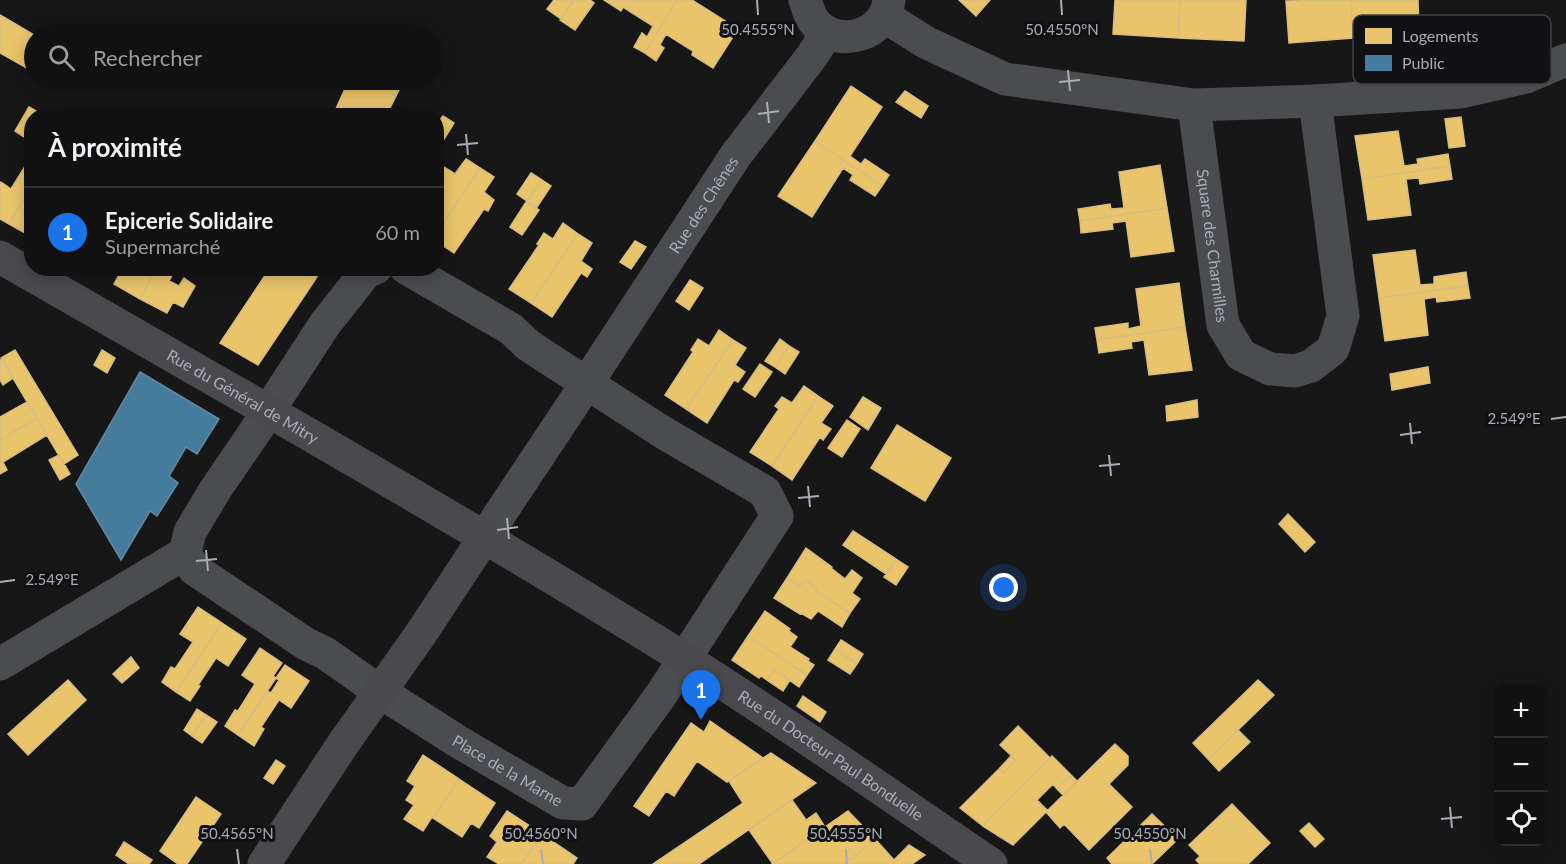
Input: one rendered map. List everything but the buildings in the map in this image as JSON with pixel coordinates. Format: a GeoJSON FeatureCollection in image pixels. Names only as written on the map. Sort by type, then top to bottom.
{"type":"FeatureCollection","features":[{"type":"Feature","properties":{"kind":"street"},"geometry":{"type":"LineString","coordinates":[[805,0],[816,24],[837,36],[859,36],[869,32],[877,25],[886,8],[927,43],[1005,79],[1194,105],[1315,101],[1461,92],[1496,84]]}},
{"type":"Feature","properties":{"kind":"street","name":"Rue des Chênes"},"geometry":{"type":"LineString","coordinates":[[484,537],[736,156],[812,56],[827,32]]}},
{"type":"Feature","properties":{"kind":"street"},"geometry":{"type":"LineString","coordinates":[[1551,66],[1566,60]]}},
{"type":"Feature","properties":{"kind":"street","name":"Square des Charmilles"},"geometry":{"type":"LineString","coordinates":[[1194,105],[1223,325],[1241,355],[1270,369],[1295,371],[1311,366],[1333,349],[1343,316],[1315,101]]}},
{"type":"Feature","properties":{"kind":"street","name":"Rue du Général de Mitry"},"geometry":{"type":"LineString","coordinates":[[0,257],[24,271]]}},
{"type":"Feature","properties":{"kind":"street","name":"Rue du Général de Mitry"},"geometry":{"type":"LineString","coordinates":[[33,276],[484,537]]}},
{"type":"Feature","properties":{"kind":"street"},"geometry":{"type":"LineString","coordinates":[[0,663],[185,553],[190,532],[215,490],[326,324],[363,276]]}},
{"type":"Feature","properties":{"kind":"street","name":"Place de la Marne"},"geometry":{"type":"LineString","coordinates":[[185,553],[194,569],[457,741],[563,803],[582,804],[661,695],[777,516],[765,492],[664,433],[528,345],[511,329],[420,276]]}},
{"type":"Feature","properties":{"kind":"street"},"geometry":{"type":"LineString","coordinates":[[264,864],[484,537]]}},
{"type":"Feature","properties":{"kind":"street","name":"Rue du Docteur Paul Bonduelle"},"geometry":{"type":"LineString","coordinates":[[484,537],[754,703],[991,864]]}},
{"type":"Feature","properties":{"kind":"place","name":"Epicerie Solidaire"},"geometry":{"type":"Point","coordinates":[701,720]}}]}
